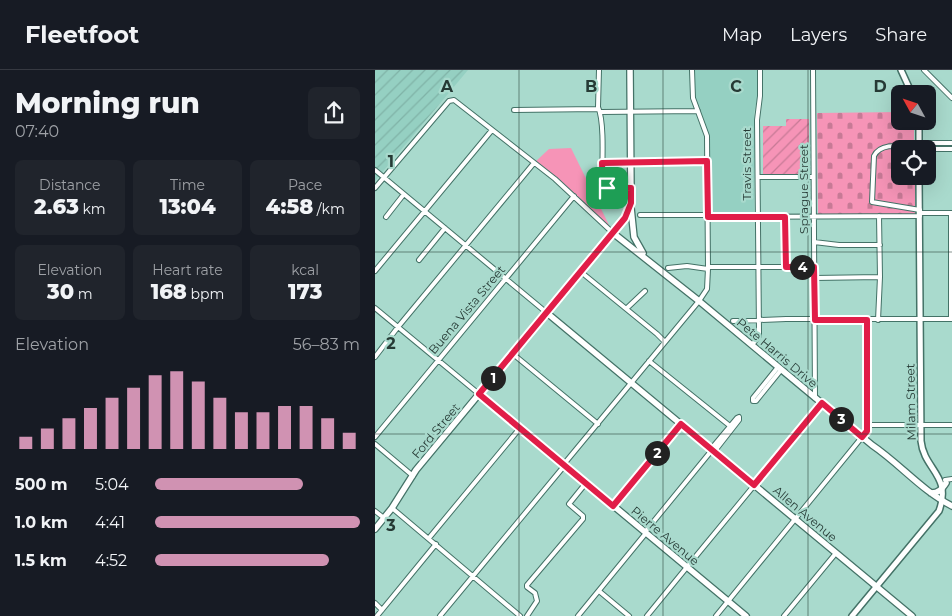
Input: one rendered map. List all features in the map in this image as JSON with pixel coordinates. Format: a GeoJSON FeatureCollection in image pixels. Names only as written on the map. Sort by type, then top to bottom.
{"type":"FeatureCollection","features":[{"type":"Feature","properties":{"kind":"main road"},"geometry":{"type":"LineString","coordinates":[[630,70],[631,198],[634,237],[638,247],[649,261]]}},
{"type":"Feature","properties":{"kind":"main road","name":"Ford Street"},"geometry":{"type":"LineString","coordinates":[[375,529],[392,508],[413,476],[613,233],[627,214],[631,198]]}},
{"type":"Feature","properties":{"kind":"main road","name":"Pete Harris Drive"},"geometry":{"type":"LineString","coordinates":[[613,233],[699,301],[931,493],[952,506]]}},
{"type":"Feature","properties":{"kind":"main road","name":"Allen Avenue"},"geometry":{"type":"LineString","coordinates":[[547,313],[912,616]]}},
{"type":"Feature","properties":{"kind":"main road","name":"Pierre Avenue"},"geometry":{"type":"LineString","coordinates":[[479,394],[746,616]]}},
{"type":"Feature","properties":{"kind":"main road"},"geometry":{"type":"LineString","coordinates":[[931,493],[941,490],[945,482]]}},
{"type":"Feature","properties":{"kind":"street"},"geometry":{"type":"LineString","coordinates":[[599,70],[603,187],[631,188]]}},
{"type":"Feature","properties":{"kind":"street"},"geometry":{"type":"LineString","coordinates":[[440,616],[707,289],[707,136],[693,94],[693,70]]}},
{"type":"Feature","properties":{"kind":"street","name":"Travis Street"},"geometry":{"type":"LineString","coordinates":[[752,346],[759,336],[757,120],[760,96],[759,70]]}},
{"type":"Feature","properties":{"kind":"street","name":"Sprague Street"},"geometry":{"type":"LineString","coordinates":[[813,70],[815,398]]}},
{"type":"Feature","properties":{"kind":"street"},"geometry":{"type":"LineString","coordinates":[[901,70],[908,85]]}},
{"type":"Feature","properties":{"kind":"street"},"geometry":{"type":"LineString","coordinates":[[924,70],[952,98]]}},
{"type":"Feature","properties":{"kind":"street"},"geometry":{"type":"LineString","coordinates":[[375,188],[449,101],[453,100],[457,101],[574,196],[613,233]]}},
{"type":"Feature","properties":{"kind":"street"},"geometry":{"type":"LineString","coordinates":[[514,110],[698,111]]}},
{"type":"Feature","properties":{"kind":"street"},"geometry":{"type":"LineString","coordinates":[[375,271],[492,130]]}},
{"type":"Feature","properties":{"kind":"street"},"geometry":{"type":"LineString","coordinates":[[936,144],[952,143]]}},
{"type":"Feature","properties":{"kind":"street"},"geometry":{"type":"LineString","coordinates":[[891,146],[883,146],[873,156],[872,202],[920,213]]}},
{"type":"Feature","properties":{"kind":"street"},"geometry":{"type":"LineString","coordinates":[[936,149],[952,149]]}},
{"type":"Feature","properties":{"kind":"street"},"geometry":{"type":"LineString","coordinates":[[602,163],[707,161]]}},
{"type":"Feature","properties":{"kind":"street"},"geometry":{"type":"LineString","coordinates":[[375,357],[534,163]]}},
{"type":"Feature","properties":{"kind":"street"},"geometry":{"type":"LineString","coordinates":[[375,170],[547,313]]}},
{"type":"Feature","properties":{"kind":"street"},"geometry":{"type":"LineString","coordinates":[[757,177],[813,177]]}},
{"type":"Feature","properties":{"kind":"street","name":"Milam Street"},"geometry":{"type":"LineString","coordinates":[[919,185],[921,445],[924,454],[939,470],[945,482]]}},
{"type":"Feature","properties":{"kind":"street"},"geometry":{"type":"LineString","coordinates":[[385,217],[404,194]]}},
{"type":"Feature","properties":{"kind":"street","name":"Buena Vista Street"},"geometry":{"type":"LineString","coordinates":[[375,437],[574,196]]}},
{"type":"Feature","properties":{"kind":"street"},"geometry":{"type":"LineString","coordinates":[[641,215],[785,217],[879,216],[920,213],[951,214],[951,319],[733,320]]}},
{"type":"Feature","properties":{"kind":"street"},"geometry":{"type":"LineString","coordinates":[[878,320],[880,277],[879,216]]}},
{"type":"Feature","properties":{"kind":"street"},"geometry":{"type":"LineString","coordinates":[[785,217],[786,267]]}},
{"type":"Feature","properties":{"kind":"street"},"geometry":{"type":"LineString","coordinates":[[419,260],[445,228]]}},
{"type":"Feature","properties":{"kind":"street"},"geometry":{"type":"LineString","coordinates":[[814,242],[839,245],[880,245]]}},
{"type":"Feature","properties":{"kind":"street"},"geometry":{"type":"LineString","coordinates":[[668,268],[687,266],[708,268],[814,267]]}},
{"type":"Feature","properties":{"kind":"street"},"geometry":{"type":"LineString","coordinates":[[581,272],[627,308],[665,342]]}},
{"type":"Feature","properties":{"kind":"street"},"geometry":{"type":"LineString","coordinates":[[814,278],[880,277]]}},
{"type":"Feature","properties":{"kind":"street"},"geometry":{"type":"LineString","coordinates":[[627,308],[645,291]]}},
{"type":"Feature","properties":{"kind":"street"},"geometry":{"type":"LineString","coordinates":[[375,308],[479,394]]}},
{"type":"Feature","properties":{"kind":"street"},"geometry":{"type":"LineString","coordinates":[[716,616],[867,431],[867,320]]}},
{"type":"Feature","properties":{"kind":"street"},"geometry":{"type":"LineString","coordinates":[[513,354],[598,424]]}},
{"type":"Feature","properties":{"kind":"street"},"geometry":{"type":"LineString","coordinates":[[649,361],[729,426]]}},
{"type":"Feature","properties":{"kind":"street"},"geometry":{"type":"LineString","coordinates":[[780,369],[756,401],[753,401],[753,398],[780,369]]}},
{"type":"Feature","properties":{"kind":"street"},"geometry":{"type":"LineString","coordinates":[[647,616],[822,403]]}},
{"type":"Feature","properties":{"kind":"street"},"geometry":{"type":"LineString","coordinates":[[578,616],[740,418],[737,418],[729,426],[712,450]]}},
{"type":"Feature","properties":{"kind":"street"},"geometry":{"type":"LineString","coordinates":[[613,506],[681,424]]}},
{"type":"Feature","properties":{"kind":"street"},"geometry":{"type":"LineString","coordinates":[[868,425],[952,425]]}},
{"type":"Feature","properties":{"kind":"street"},"geometry":{"type":"LineString","coordinates":[[429,538],[520,428]]}},
{"type":"Feature","properties":{"kind":"street"},"geometry":{"type":"LineString","coordinates":[[375,444],[413,476]]}},
{"type":"Feature","properties":{"kind":"street"},"geometry":{"type":"LineString","coordinates":[[852,616],[939,511],[944,502],[945,482],[952,478]]}},
{"type":"Feature","properties":{"kind":"street"},"geometry":{"type":"LineString","coordinates":[[527,616],[537,601],[535,593],[527,585],[583,519],[583,516],[569,504],[586,483]]}},
{"type":"Feature","properties":{"kind":"street"},"geometry":{"type":"LineString","coordinates":[[392,508],[437,544],[520,616]]}},
{"type":"Feature","properties":{"kind":"street"},"geometry":{"type":"LineString","coordinates":[[375,511],[384,518]]}},
{"type":"Feature","properties":{"kind":"street"},"geometry":{"type":"LineString","coordinates":[[377,616],[437,544]]}},
{"type":"Feature","properties":{"kind":"street"},"geometry":{"type":"LineString","coordinates":[[784,616],[836,553]]}},
{"type":"Feature","properties":{"kind":"street"},"geometry":{"type":"LineString","coordinates":[[599,591],[629,616]]}},
{"type":"Feature","properties":{"kind":"street"},"geometry":{"type":"LineString","coordinates":[[375,604],[383,610]]}},
{"type":"Feature","properties":{"kind":"shaded area"},"geometry":{"type":"Polygon","coordinates":[[[375,70],[468,70],[375,181],[375,70]]]}},
{"type":"Feature","properties":{"kind":"shaded area"},"geometry":{"type":"Polygon","coordinates":[[[695,70],[757,70],[757,100],[754,112],[754,215],[713,215],[710,213],[708,132],[694,95],[695,70]]]}},
{"type":"Feature","properties":{"kind":"green space"},"geometry":{"type":"Polygon","coordinates":[[[891,112],[891,130],[914,130],[914,140],[891,140],[891,185],[915,185],[915,214],[818,214],[817,113],[891,112]]]}},
{"type":"Feature","properties":{"kind":"green space"},"geometry":{"type":"Polygon","coordinates":[[[786,119],[809,119],[809,175],[763,175],[763,126],[786,126],[786,119]]]}},
{"type":"Feature","properties":{"kind":"green space"},"geometry":{"type":"Polygon","coordinates":[[[571,148],[609,225],[606,226],[534,163],[549,149],[571,148]]]}},
{"type":"Feature","properties":{"kind":"route"},"geometry":{"type":"LineString","coordinates":[[707,161],[708,217],[785,217],[786,267],[814,267],[815,320],[867,320],[868,425],[867,431],[862,437],[822,403],[754,485],[681,424],[613,506],[479,394],[625,218],[631,203],[631,188],[607,188],[602,185],[602,163],[707,161]]}}]}
